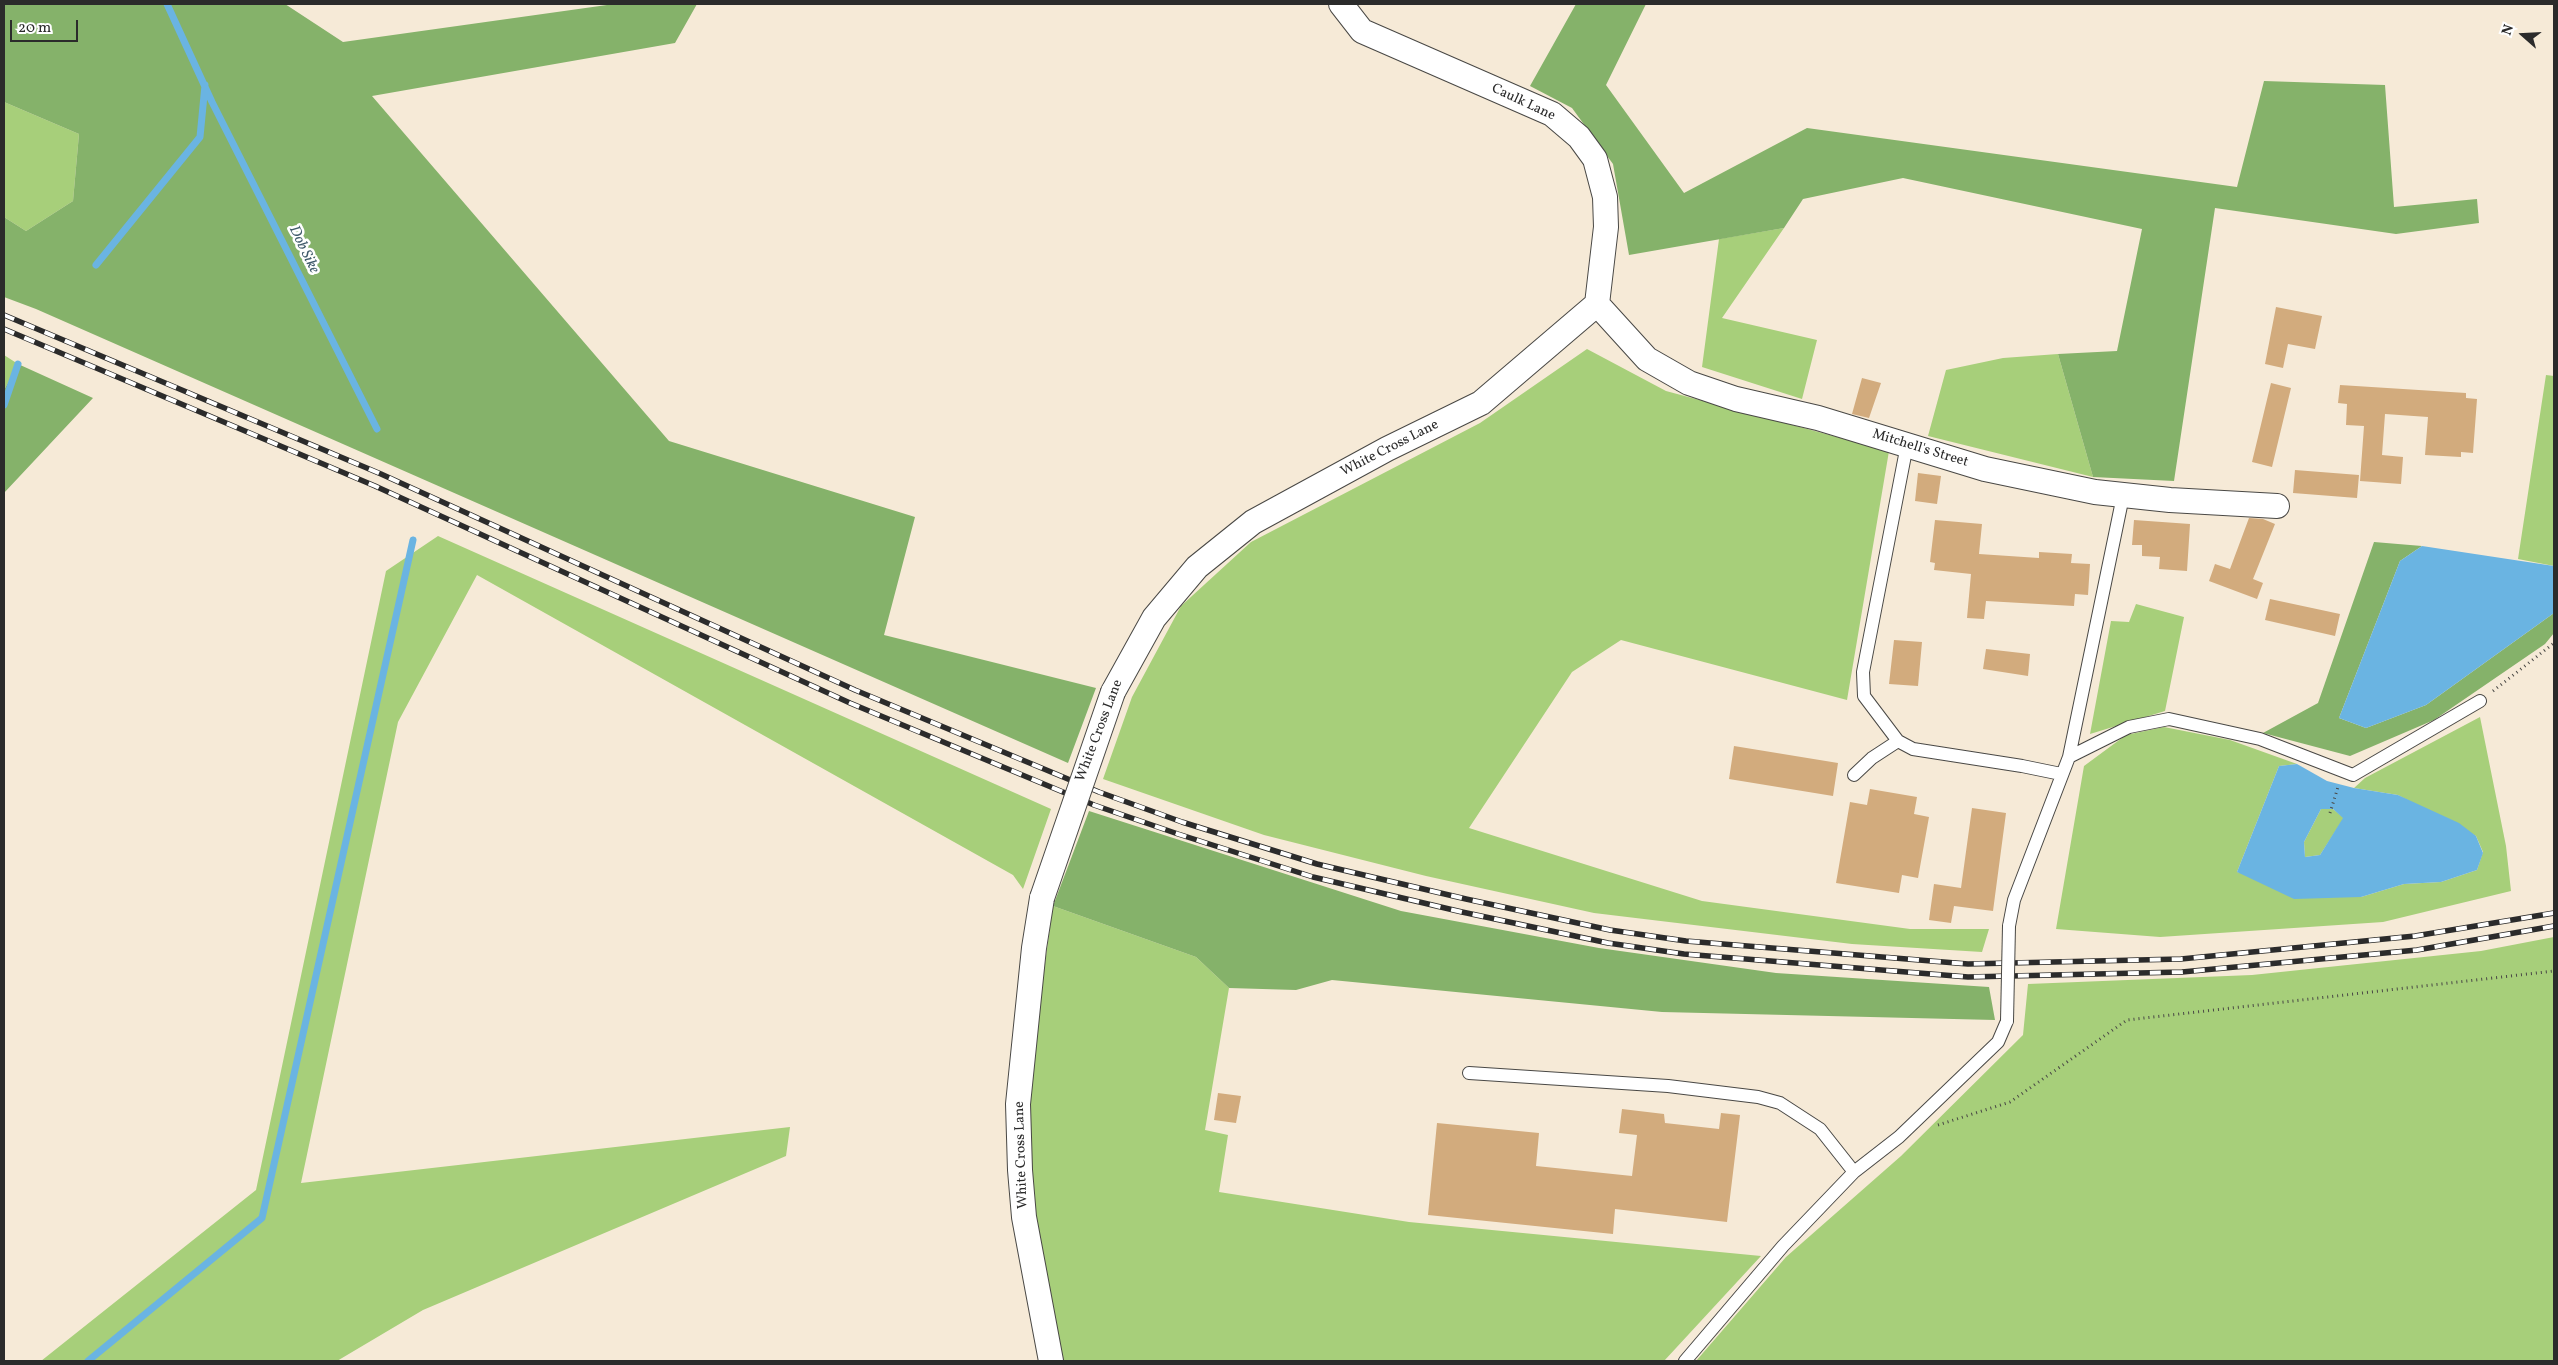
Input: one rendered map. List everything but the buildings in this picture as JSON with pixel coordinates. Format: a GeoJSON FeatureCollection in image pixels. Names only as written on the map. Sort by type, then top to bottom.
{"type":"FeatureCollection","features":[{"type":"Feature","properties":{"kind":"street","name":"Caulk Lane"},"geometry":{"type":"LineString","coordinates":[[1341,4],[1362,31],[1552,114],[1579,137],[1597,163],[1605,197],[1606,227],[1598,304]]}},
{"type":"Feature","properties":{"kind":"street","name":"Mitchell's Street"},"geometry":{"type":"LineString","coordinates":[[1598,304],[1647,359],[1689,383],[1736,399],[1818,418],[1985,469],[2123,496],[2277,506]]}},
{"type":"Feature","properties":{"kind":"street","name":"White Cross Lane"},"geometry":{"type":"LineString","coordinates":[[1051,1361],[1024,1217],[1020,1170],[1018,1104],[1034,948],[1042,898],[1112,692],[1154,618],[1197,567],[1246,528],[1386,449],[1481,403],[1598,304]]}},
{"type":"Feature","properties":{"kind":"lane"},"geometry":{"type":"LineString","coordinates":[[1907,445],[1864,672],[1864,696],[1898,741],[1913,749],[2061,774]]}},
{"type":"Feature","properties":{"kind":"lane"},"geometry":{"type":"LineString","coordinates":[[1685,1361],[1783,1246],[1854,1172],[1899,1137],[1998,1042],[2007,1020],[2009,926],[2014,900],[2069,757],[2123,496]]}},
{"type":"Feature","properties":{"kind":"lane"},"geometry":{"type":"LineString","coordinates":[[2069,757],[2129,727],[2169,719],[2260,739],[2353,775],[2480,701]]}},
{"type":"Feature","properties":{"kind":"lane"},"geometry":{"type":"LineString","coordinates":[[1854,775],[1872,758],[1898,741]]}},
{"type":"Feature","properties":{"kind":"lane"},"geometry":{"type":"LineString","coordinates":[[1469,1072],[1668,1086],[1758,1097],[1780,1103],[1820,1129],[1854,1172]]}},
{"type":"Feature","properties":{"kind":"path"},"geometry":{"type":"LineString","coordinates":[[2480,701],[2554,643]]}},
{"type":"Feature","properties":{"kind":"path"},"geometry":{"type":"LineString","coordinates":[[2330,813],[2339,783]]}},
{"type":"Feature","properties":{"kind":"path"},"geometry":{"type":"LineString","coordinates":[[1936,1125],[2010,1102],[2127,1020],[2554,971]]}},
{"type":"Feature","properties":{"kind":"green space"},"geometry":{"type":"Polygon","coordinates":[[[4,4],[285,4],[343,42],[614,4],[697,4],[675,43],[372,96],[669,441],[915,517],[884,635],[1096,688],[1068,763],[36,309],[4,297],[4,217],[26,231],[73,201],[79,134],[4,102],[4,4]]]}},
{"type":"Feature","properties":{"kind":"green space"},"geometry":{"type":"Polygon","coordinates":[[[1576,4],[1646,4],[1606,85],[1684,193],[1807,128],[2237,187],[2264,81],[2385,85],[2394,207],[2477,199],[2479,223],[2396,234],[2215,208],[2174,481],[2093,477],[2058,354],[2117,351],[2142,229],[1903,178],[1803,199],[1784,228],[1629,255],[1613,164],[1572,108],[1530,86],[1576,4]]]}},
{"type":"Feature","properties":{"kind":"green space"},"geometry":{"type":"Polygon","coordinates":[[[4,102],[79,134],[73,201],[26,231],[4,217],[4,102]]]}},
{"type":"Feature","properties":{"kind":"green space"},"geometry":{"type":"Polygon","coordinates":[[[1784,228],[1722,318],[1817,340],[1802,399],[1702,367],[1719,239],[1784,228]]]}},
{"type":"Feature","properties":{"kind":"green space"},"geometry":{"type":"Polygon","coordinates":[[[1587,349],[1666,391],[1889,451],[1847,700],[1621,640],[1572,672],[1469,828],[1702,901],[1910,929],[1989,929],[1982,952],[1852,944],[1594,913],[1426,876],[1264,835],[1103,779],[1132,697],[1181,606],[1251,542],[1480,423],[1587,349]]]}},
{"type":"Feature","properties":{"kind":"green space"},"geometry":{"type":"Polygon","coordinates":[[[2058,354],[2093,477],[1928,436],[1946,370],[2003,358],[2058,354]]]}},
{"type":"Feature","properties":{"kind":"green space"},"geometry":{"type":"Polygon","coordinates":[[[4,355],[18,364],[4,390],[4,355]]]}},
{"type":"Feature","properties":{"kind":"green space"},"geometry":{"type":"Polygon","coordinates":[[[18,364],[93,398],[4,493],[4,390],[18,364]]]}},
{"type":"Feature","properties":{"kind":"green space"},"geometry":{"type":"Polygon","coordinates":[[[2546,375],[2554,376],[2554,566],[2518,559],[2546,375]]]}},
{"type":"Feature","properties":{"kind":"green space"},"geometry":{"type":"Polygon","coordinates":[[[438,536],[1051,809],[1023,889],[1013,875],[477,575],[398,722],[301,1183],[790,1127],[786,1156],[423,1310],[337,1361],[41,1361],[256,1190],[386,571],[438,536]]]}},
{"type":"Feature","properties":{"kind":"green space"},"geometry":{"type":"Polygon","coordinates":[[[2374,542],[2422,546],[2400,561],[2339,718],[2366,728],[2426,705],[2554,613],[2554,633],[2545,644],[2434,720],[2350,756],[2263,733],[2318,703],[2374,542]]]}},
{"type":"Feature","properties":{"kind":"green space"},"geometry":{"type":"Polygon","coordinates":[[[2136,604],[2184,617],[2165,711],[2090,734],[2111,621],[2129,622],[2136,604]]]}},
{"type":"Feature","properties":{"kind":"green space"},"geometry":{"type":"Polygon","coordinates":[[[2480,717],[2506,846],[2511,891],[2383,922],[2160,937],[2056,929],[2084,766],[2126,735],[2164,727],[2230,740],[2297,764],[2279,766],[2237,872],[2361,897],[2404,884],[2441,882],[2477,870],[2483,852],[2476,836],[2398,795],[2354,788],[2365,778],[2480,717]]]}},
{"type":"Feature","properties":{"kind":"green space"},"geometry":{"type":"Polygon","coordinates":[[[2321,809],[2333,809],[2344,818],[2320,855],[2305,857],[2304,842],[2321,809]]]}},
{"type":"Feature","properties":{"kind":"green space"},"geometry":{"type":"Polygon","coordinates":[[[1089,811],[1401,911],[1599,948],[1776,973],[1989,987],[1995,1020],[1662,1012],[1332,980],[1296,990],[1229,988],[1196,957],[1053,906],[1089,811]]]}},
{"type":"Feature","properties":{"kind":"green space"},"geometry":{"type":"Polygon","coordinates":[[[1053,906],[1196,957],[1229,988],[1205,1130],[1228,1135],[1219,1192],[1409,1222],[1761,1256],[1664,1361],[1060,1361],[1030,1217],[1026,1099],[1053,906]]]}},
{"type":"Feature","properties":{"kind":"green space"},"geometry":{"type":"Polygon","coordinates":[[[2554,937],[2554,1361],[1696,1361],[1786,1257],[1901,1156],[2023,1035],[2028,984],[2252,975],[2481,951],[2554,937]]]}},
{"type":"Feature","properties":{"kind":"water"},"geometry":{"type":"Polygon","coordinates":[[[2422,546],[2554,566],[2554,613],[2426,705],[2366,728],[2339,718],[2400,561],[2422,546]]]}},
{"type":"Feature","properties":{"kind":"water"},"geometry":{"type":"Polygon","coordinates":[[[2297,764],[2327,781],[2354,788],[2398,795],[2459,823],[2476,836],[2483,853],[2477,870],[2441,882],[2404,884],[2361,897],[2294,899],[2237,872],[2279,766],[2297,764]],[[2321,809],[2304,842],[2305,857],[2320,855],[2343,818],[2333,809],[2321,809]]]}},
{"type":"Feature","properties":{"kind":"waterway","name":"Dob Sike"},"geometry":{"type":"LineString","coordinates":[[167,4],[212,102],[377,429]]}},
{"type":"Feature","properties":{"kind":"waterway","name":"Dob Sike"},"geometry":{"type":"LineString","coordinates":[[96,265],[200,137],[205,85]]}},
{"type":"Feature","properties":{"kind":"waterway","name":"Dob Sike"},"geometry":{"type":"LineString","coordinates":[[4,405],[18,364]]}},
{"type":"Feature","properties":{"kind":"waterway"},"geometry":{"type":"LineString","coordinates":[[88,1361],[262,1218],[413,540]]}},
{"type":"Feature","properties":{"kind":"railway"},"geometry":{"type":"LineString","coordinates":[[4,315],[381,474],[855,690],[1099,792],[1182,822],[1317,864],[1466,899],[1610,930],[1686,941],[1968,964],[2181,959],[2415,936],[2554,913]]}},
{"type":"Feature","properties":{"kind":"railway"},"geometry":{"type":"LineString","coordinates":[[4,329],[375,486],[850,703],[1094,805],[1313,877],[1462,912],[1608,943],[1684,954],[1968,977],[2182,972],[2417,950],[2554,926]]}}]}
